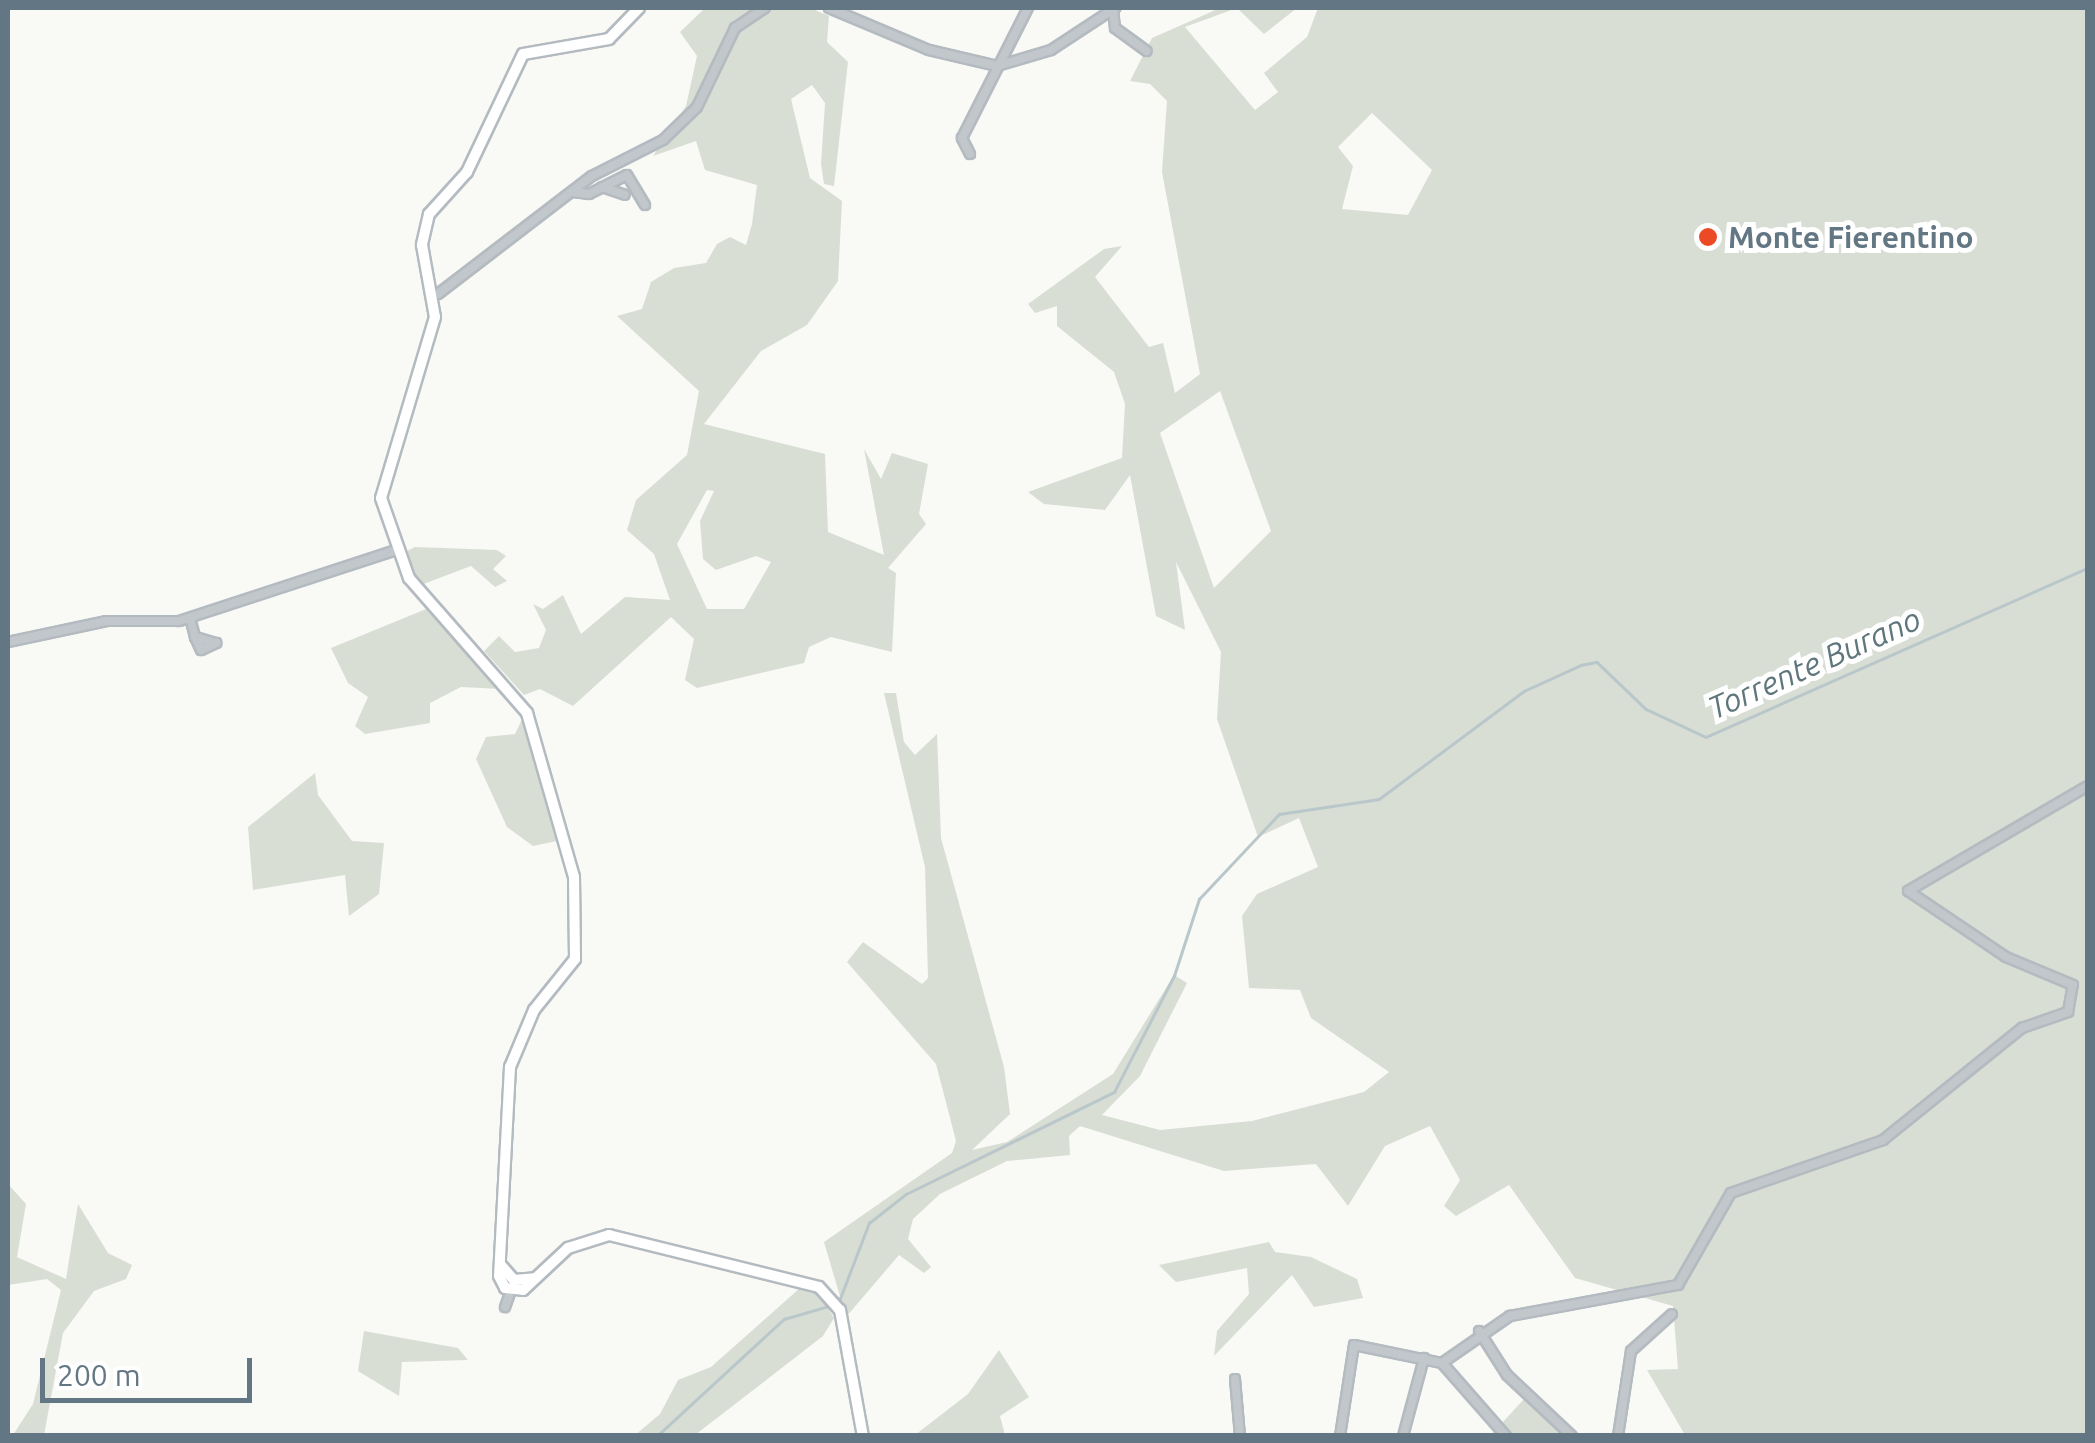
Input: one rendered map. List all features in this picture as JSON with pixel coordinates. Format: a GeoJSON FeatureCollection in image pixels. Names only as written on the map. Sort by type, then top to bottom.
{"type":"FeatureCollection","features":[{"type":"Feature","properties":{"kind":"main road"},"geometry":{"type":"LineString","coordinates":[[638,8],[609,39],[538,48],[511,66],[472,163],[424,227],[438,294],[384,483],[393,550],[527,713],[574,877],[575,960],[534,1010],[510,1067],[500,1264],[513,1285],[536,1278],[585,1236],[609,1235],[828,1292],[840,1310],[863,1436]]}},
{"type":"Feature","properties":{"kind":"street"},"geometry":{"type":"LineString","coordinates":[[438,294],[573,192],[698,108],[720,49],[765,8]]}},
{"type":"Feature","properties":{"kind":"street"},"geometry":{"type":"LineString","coordinates":[[829,8],[930,50],[997,66],[1051,50],[1114,8]]}},
{"type":"Feature","properties":{"kind":"street"},"geometry":{"type":"LineString","coordinates":[[970,154],[962,138],[1028,8]]}},
{"type":"Feature","properties":{"kind":"street"},"geometry":{"type":"LineString","coordinates":[[1114,8],[1115,28],[1147,51]]}},
{"type":"Feature","properties":{"kind":"street"},"geometry":{"type":"LineString","coordinates":[[573,192],[602,187],[627,174],[645,205]]}},
{"type":"Feature","properties":{"kind":"street"},"geometry":{"type":"LineString","coordinates":[[602,187],[625,195]]}},
{"type":"Feature","properties":{"kind":"street"},"geometry":{"type":"LineString","coordinates":[[8,642],[107,621],[190,618],[393,550]]}},
{"type":"Feature","properties":{"kind":"street"},"geometry":{"type":"LineString","coordinates":[[190,618],[195,637]]}},
{"type":"Feature","properties":{"kind":"street"},"geometry":{"type":"LineString","coordinates":[[1442,1362],[1479,1331],[1534,1308],[1678,1285],[1730,1194],[1883,1140],[2022,1028],[2068,1012],[2073,985],[2006,958],[1908,891],[2088,786]]}},
{"type":"Feature","properties":{"kind":"street"},"geometry":{"type":"LineString","coordinates":[[505,1308],[513,1285]]}},
{"type":"Feature","properties":{"kind":"street"},"geometry":{"type":"LineString","coordinates":[[1618,1436],[1630,1351],[1672,1314]]}},
{"type":"Feature","properties":{"kind":"street"},"geometry":{"type":"LineString","coordinates":[[1479,1331],[1507,1375],[1572,1436]]}},
{"type":"Feature","properties":{"kind":"street"},"geometry":{"type":"LineString","coordinates":[[1340,1436],[1354,1345],[1442,1362],[1506,1436]]}},
{"type":"Feature","properties":{"kind":"street"},"geometry":{"type":"LineString","coordinates":[[1403,1436],[1424,1358]]}},
{"type":"Feature","properties":{"kind":"street"},"geometry":{"type":"LineString","coordinates":[[1235,1380],[1240,1436]]}},
{"type":"Feature","properties":{"kind":"shaded area"},"geometry":{"type":"Polygon","coordinates":[[[705,8],[810,8],[829,16],[827,42],[848,62],[834,186],[824,184],[821,164],[825,103],[812,85],[791,99],[810,178],[842,201],[838,281],[807,325],[761,351],[704,424],[825,454],[828,532],[884,555],[864,449],[881,479],[892,453],[928,464],[919,514],[926,524],[888,568],[896,573],[892,652],[831,637],[809,647],[804,663],[697,688],[685,680],[694,639],[671,617],[573,706],[540,689],[524,695],[484,651],[499,636],[515,652],[539,648],[546,630],[533,604],[543,609],[563,595],[581,634],[625,597],[670,600],[654,554],[627,530],[636,500],[687,455],[699,391],[617,316],[642,309],[651,282],[674,268],[706,263],[717,244],[730,237],[746,245],[752,224],[757,185],[705,170],[696,141],[653,156],[686,106],[697,56],[680,32],[705,8]],[[707,490],[677,544],[707,609],[744,609],[771,562],[756,556],[716,570],[703,559],[700,521],[714,491],[707,490]]]}},
{"type":"Feature","properties":{"kind":"shaded area"},"geometry":{"type":"Polygon","coordinates":[[[1220,8],[1237,8],[1185,27],[1255,110],[1278,92],[1264,73],[1307,37],[1318,8],[2087,8],[2087,1435],[1685,1435],[1647,1370],[1678,1369],[1673,1306],[1575,1278],[1509,1185],[1456,1216],[1444,1206],[1460,1180],[1430,1126],[1385,1146],[1348,1206],[1316,1164],[1224,1171],[1080,1126],[1069,1136],[1070,1155],[1007,1161],[940,1194],[913,1219],[908,1239],[931,1267],[924,1273],[899,1255],[846,1317],[824,1242],[952,1153],[956,1141],[936,1064],[847,962],[863,942],[922,984],[928,978],[925,867],[884,693],[896,693],[904,742],[915,755],[937,734],[941,838],[1004,1067],[1010,1114],[972,1150],[1007,1142],[1113,1074],[1174,975],[1187,983],[1140,1076],[1102,1115],[1160,1130],[1252,1121],[1364,1092],[1389,1072],[1311,1018],[1300,990],[1249,988],[1242,916],[1257,894],[1318,867],[1299,818],[1258,837],[1217,719],[1221,652],[1176,562],[1185,630],[1156,616],[1130,475],[1105,510],[1044,504],[1028,492],[1122,458],[1125,404],[1114,372],[1057,326],[1057,306],[1035,313],[1028,304],[1104,249],[1122,246],[1095,277],[1149,347],[1163,343],[1175,393],[1200,374],[1162,172],[1167,101],[1150,84],[1130,81],[1152,38],[1220,8]],[[1372,113],[1338,147],[1353,166],[1342,209],[1408,215],[1432,170],[1372,113]],[[1220,391],[1160,433],[1214,588],[1271,531],[1220,391]]]}},
{"type":"Feature","properties":{"kind":"shaded area"},"geometry":{"type":"Polygon","coordinates":[[[1237,8],[1297,8],[1264,34],[1237,8]]]}},
{"type":"Feature","properties":{"kind":"shaded area"},"geometry":{"type":"Polygon","coordinates":[[[415,547],[497,550],[506,556],[493,569],[507,581],[495,587],[471,566],[421,585],[401,554],[415,547]]]}},
{"type":"Feature","properties":{"kind":"shaded area"},"geometry":{"type":"Polygon","coordinates":[[[431,607],[501,689],[461,687],[430,703],[430,723],[365,734],[355,726],[368,697],[348,683],[331,648],[431,607]]]}},
{"type":"Feature","properties":{"kind":"shaded area"},"geometry":{"type":"Polygon","coordinates":[[[523,717],[557,841],[533,846],[507,827],[476,759],[486,737],[515,734],[523,717]]]}},
{"type":"Feature","properties":{"kind":"shaded area"},"geometry":{"type":"Polygon","coordinates":[[[315,773],[318,795],[352,841],[384,843],[379,894],[349,916],[345,875],[253,890],[248,827],[315,773]]]}},
{"type":"Feature","properties":{"kind":"shaded area"},"geometry":{"type":"Polygon","coordinates":[[[8,1184],[26,1204],[17,1257],[66,1279],[78,1204],[108,1253],[132,1265],[126,1279],[94,1291],[63,1333],[44,1435],[13,1435],[33,1404],[61,1290],[47,1279],[8,1285],[8,1184]]]}},
{"type":"Feature","properties":{"kind":"shaded area"},"geometry":{"type":"Polygon","coordinates":[[[1269,1242],[1275,1252],[1311,1257],[1357,1279],[1363,1298],[1314,1307],[1292,1275],[1214,1356],[1217,1331],[1249,1294],[1247,1268],[1176,1282],[1159,1265],[1269,1242]]]}},
{"type":"Feature","properties":{"kind":"shaded area"},"geometry":{"type":"Polygon","coordinates":[[[800,1288],[818,1292],[834,1318],[823,1336],[695,1435],[634,1436],[660,1414],[678,1380],[711,1367],[800,1288]]]}},
{"type":"Feature","properties":{"kind":"shaded area"},"geometry":{"type":"Polygon","coordinates":[[[364,1331],[458,1348],[468,1360],[402,1362],[399,1396],[358,1371],[364,1331]]]}},
{"type":"Feature","properties":{"kind":"shaded area"},"geometry":{"type":"Polygon","coordinates":[[[999,1350],[1029,1397],[1000,1416],[1005,1435],[915,1435],[968,1394],[999,1350]]]}},
{"type":"Feature","properties":{"kind":"shaded area"},"geometry":{"type":"Polygon","coordinates":[[[1524,1399],[1570,1435],[1491,1435],[1524,1399]]]}},
{"type":"Feature","properties":{"kind":"waterway","name":"Torrente Burano"},"geometry":{"type":"LineString","coordinates":[[839,1301],[869,1223],[906,1194],[1114,1092],[1174,976],[1199,899],[1279,814],[1379,799],[1524,691],[1581,665],[1597,662],[1646,709],[1706,737],[2088,568]]}},
{"type":"Feature","properties":{"kind":"waterway","name":"Torrente Burano"},"geometry":{"type":"LineString","coordinates":[[657,1436],[784,1319],[832,1305]]}},
{"type":"Feature","properties":{"kind":"place","name":"Monte Fierentino"},"geometry":{"type":"Point","coordinates":[1708,237]}}]}
